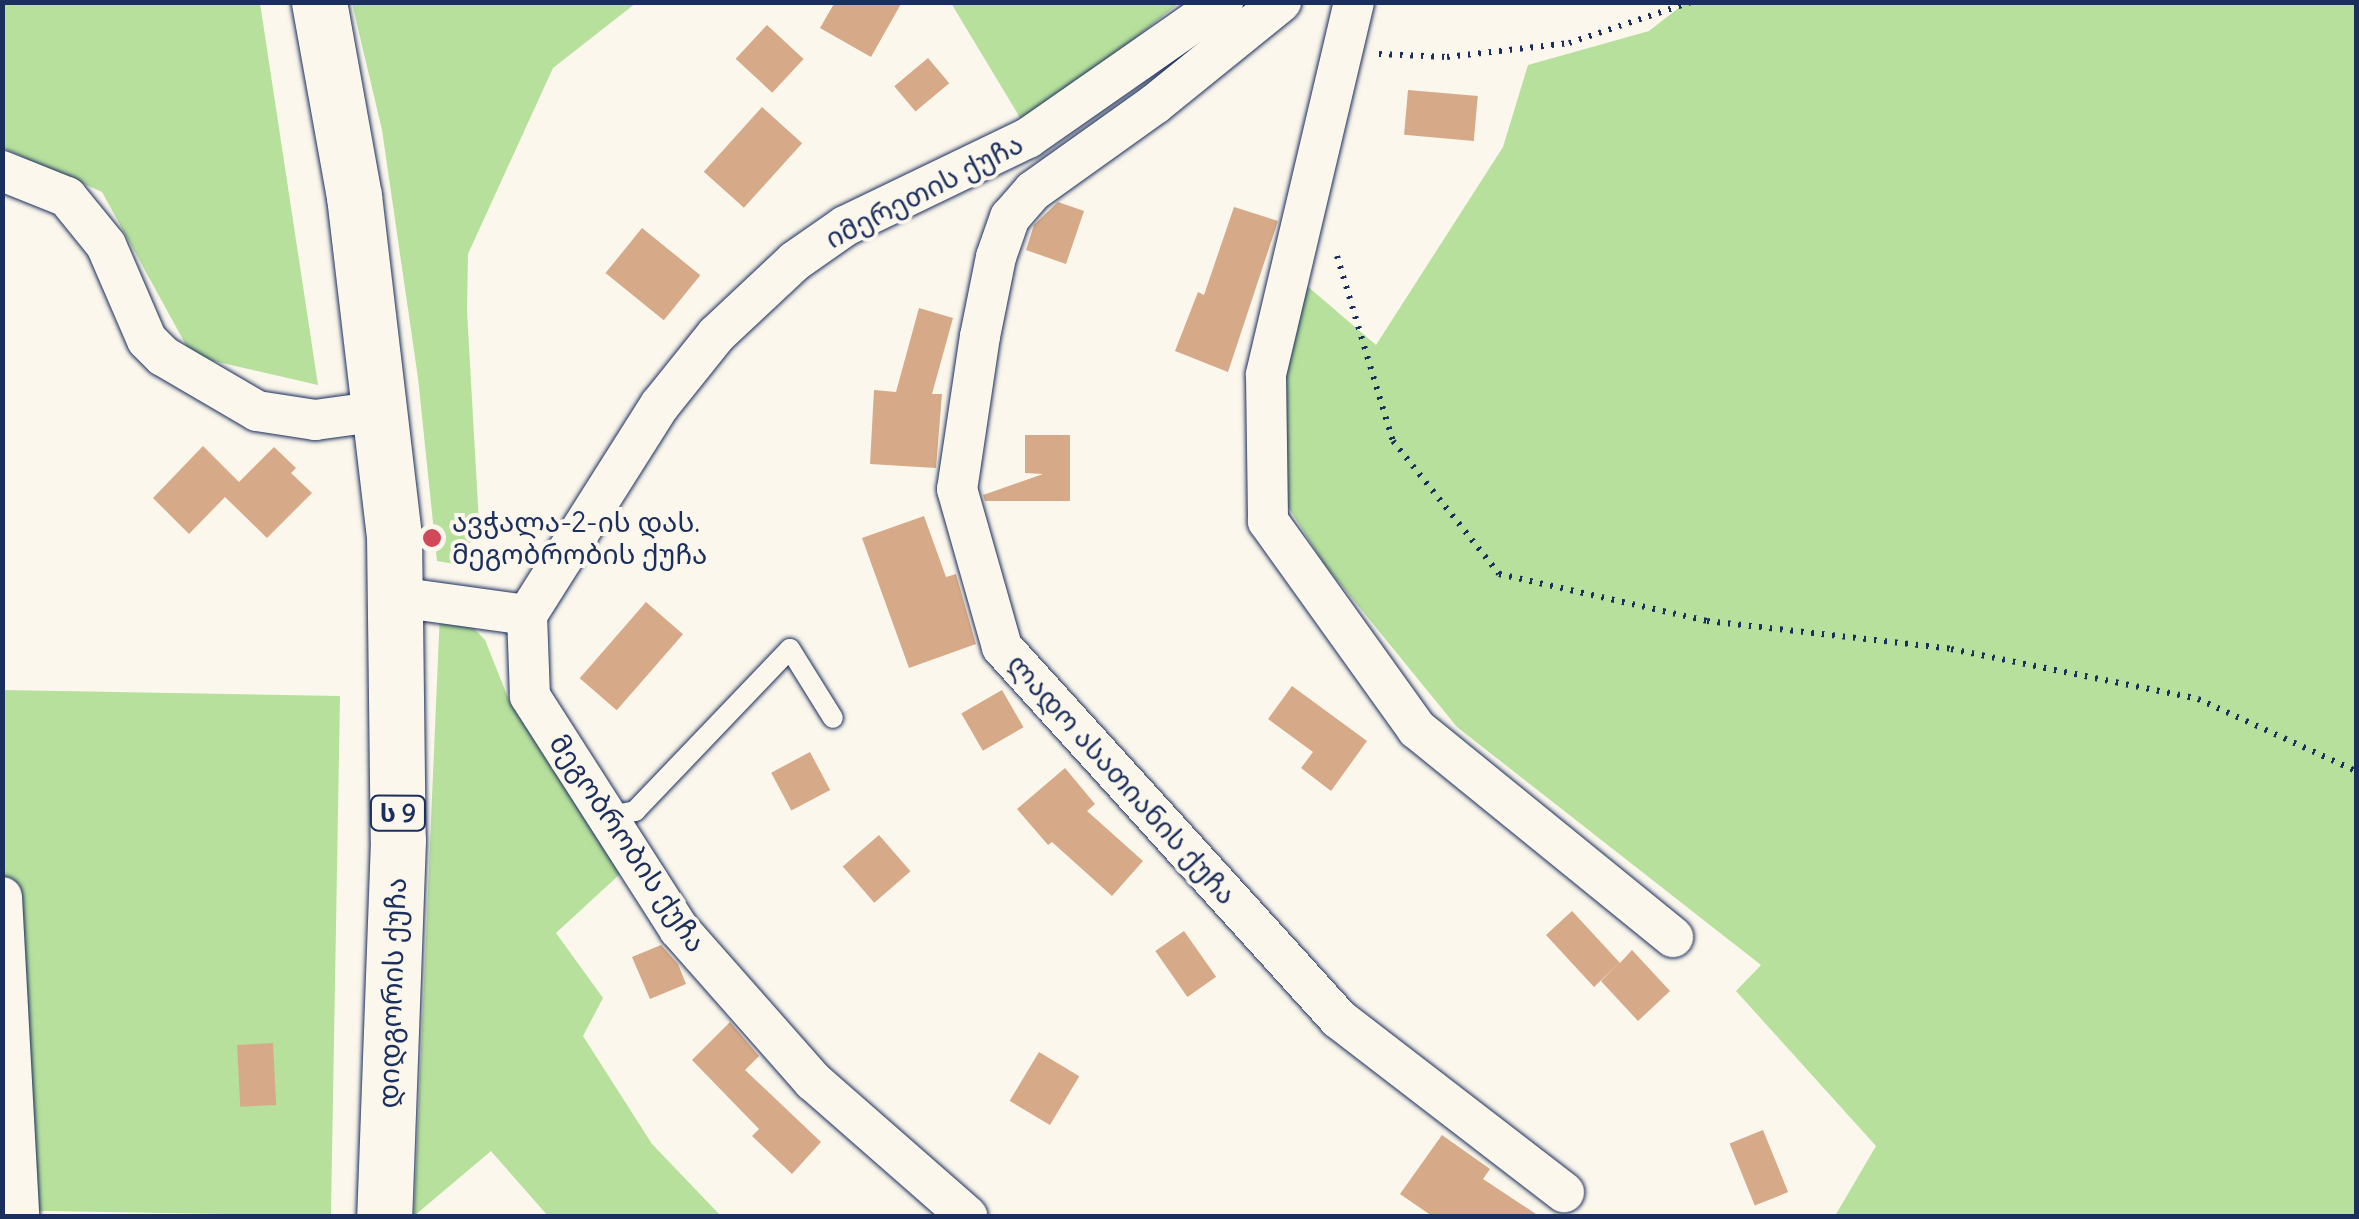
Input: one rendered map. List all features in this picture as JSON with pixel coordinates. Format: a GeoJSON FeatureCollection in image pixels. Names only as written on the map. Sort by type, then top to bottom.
{"type":"FeatureCollection","features":[{"type":"Feature","properties":{"kind":"highway","name":"ს 9"},"geometry":{"type":"LineString","coordinates":[[319,2],[354,196],[381,411]]}},
{"type":"Feature","properties":{"kind":"highway","name":"დიდგორის ქუჩა"},"geometry":{"type":"LineString","coordinates":[[381,411],[397,596],[398,840],[384,1216]]}},
{"type":"Feature","properties":{"kind":"street","name":"იმერეთის ქუჩა"},"geometry":{"type":"LineString","coordinates":[[526,615],[660,405],[716,336],[796,261],[845,226],[1028,138],[1223,2]]}},
{"type":"Feature","properties":{"kind":"street","name":"ლადო ასათიანის ქუჩა"},"geometry":{"type":"LineString","coordinates":[[1281,2],[1155,104],[1033,190],[1010,216],[996,257],[980,336],[957,490],[1002,647],[1338,1018],[1564,1192]]}},
{"type":"Feature","properties":{"kind":"street"},"geometry":{"type":"LineString","coordinates":[[1354,2],[1266,375],[1268,521],[1417,729],[1674,937]]}},
{"type":"Feature","properties":{"kind":"street"},"geometry":{"type":"LineString","coordinates":[[2,170],[66,197],[106,246],[147,340],[164,356],[257,410],[315,420],[381,411]]}},
{"type":"Feature","properties":{"kind":"street"},"geometry":{"type":"LineString","coordinates":[[397,596],[526,615]]}},
{"type":"Feature","properties":{"kind":"street","name":"მეგობრობის ქუჩა"},"geometry":{"type":"LineString","coordinates":[[526,615],[530,696],[679,929],[813,1081],[968,1216]]}},
{"type":"Feature","properties":{"kind":"street"},"geometry":{"type":"LineString","coordinates":[[2,897],[19,1216]]}},
{"type":"Feature","properties":{"kind":"lane"},"geometry":{"type":"LineString","coordinates":[[607,816],[635,811],[790,648],[833,718]]}},
{"type":"Feature","properties":{"kind":"path"},"geometry":{"type":"LineString","coordinates":[[1342,53],[1447,57],[1570,44],[1692,2]]}},
{"type":"Feature","properties":{"kind":"path"},"geometry":{"type":"LineString","coordinates":[[1335,240],[1341,276],[1393,441],[1499,574],[1707,621],[1951,649],[2198,699],[2356,772]]}},
{"type":"Feature","properties":{"kind":"green space"},"geometry":{"type":"Polygon","coordinates":[[[3,3],[260,3],[318,385],[192,356],[102,192],[3,148],[3,3]]]}},
{"type":"Feature","properties":{"kind":"green space"},"geometry":{"type":"Polygon","coordinates":[[[352,3],[636,3],[553,68],[468,254],[467,311],[479,523],[460,565],[437,561],[418,378],[382,130],[352,3]]]}},
{"type":"Feature","properties":{"kind":"green space"},"geometry":{"type":"Polygon","coordinates":[[[951,3],[1179,3],[1025,126],[951,3]]]}},
{"type":"Feature","properties":{"kind":"green space"},"geometry":{"type":"Polygon","coordinates":[[[1685,3],[2356,3],[2356,1216],[1835,1216],[1876,1146],[1736,991],[1761,965],[1457,727],[1325,565],[1285,502],[1284,379],[1306,285],[1376,345],[1503,147],[1528,65],[1649,31],[1685,3]]]}},
{"type":"Feature","properties":{"kind":"green space"},"geometry":{"type":"Polygon","coordinates":[[[440,611],[462,616],[485,640],[509,700],[620,874],[556,933],[603,998],[583,1036],[652,1144],[721,1216],[548,1216],[491,1151],[414,1216],[440,611]]]}},
{"type":"Feature","properties":{"kind":"green space"},"geometry":{"type":"Polygon","coordinates":[[[2,690],[340,696],[331,1216],[2,1210],[2,690]]]}},
{"type":"Feature","properties":{"kind":"building"},"geometry":{"type":"Polygon","coordinates":[[[835,2],[902,2],[871,57],[820,28],[835,2]]]}},
{"type":"Feature","properties":{"kind":"building"},"geometry":{"type":"Polygon","coordinates":[[[767,25],[804,59],[772,93],[736,59],[767,25]]]}},
{"type":"Feature","properties":{"kind":"building"},"geometry":{"type":"Polygon","coordinates":[[[928,58],[949,83],[916,112],[894,86],[928,58]]]}},
{"type":"Feature","properties":{"kind":"building"},"geometry":{"type":"Polygon","coordinates":[[[1408,90],[1478,96],[1474,141],[1404,135],[1408,90]]]}},
{"type":"Feature","properties":{"kind":"building"},"geometry":{"type":"Polygon","coordinates":[[[762,107],[802,143],[744,208],[704,172],[762,107]]]}},
{"type":"Feature","properties":{"kind":"building"},"geometry":{"type":"Polygon","coordinates":[[[1058,202],[1084,211],[1066,264],[1026,250],[1034,225],[1058,202]]]}},
{"type":"Feature","properties":{"kind":"building"},"geometry":{"type":"Polygon","coordinates":[[[1234,207],[1278,221],[1228,372],[1175,351],[1198,292],[1204,295],[1234,207]]]}},
{"type":"Feature","properties":{"kind":"building"},"geometry":{"type":"Polygon","coordinates":[[[642,228],[700,275],[664,320],[605,273],[642,228]]]}},
{"type":"Feature","properties":{"kind":"building"},"geometry":{"type":"Polygon","coordinates":[[[919,308],[953,318],[932,394],[942,394],[936,468],[870,464],[874,390],[896,392],[919,308]]]}},
{"type":"Feature","properties":{"kind":"building"},"geometry":{"type":"Polygon","coordinates":[[[1025,435],[1070,435],[1070,501],[985,501],[983,495],[1043,474],[1025,473],[1025,435]]]}},
{"type":"Feature","properties":{"kind":"building"},"geometry":{"type":"Polygon","coordinates":[[[203,446],[239,482],[274,447],[296,468],[291,473],[312,493],[267,538],[225,497],[189,534],[153,498],[203,446]]]}},
{"type":"Feature","properties":{"kind":"building"},"geometry":{"type":"Polygon","coordinates":[[[924,516],[946,577],[956,574],[976,644],[909,668],[862,538],[924,516]]]}},
{"type":"Feature","properties":{"kind":"building"},"geometry":{"type":"Polygon","coordinates":[[[646,602],[683,634],[617,710],[580,678],[646,602]]]}},
{"type":"Feature","properties":{"kind":"building"},"geometry":{"type":"Polygon","coordinates":[[[1292,686],[1367,741],[1331,791],[1301,768],[1313,752],[1268,719],[1292,686]]]}},
{"type":"Feature","properties":{"kind":"building"},"geometry":{"type":"Polygon","coordinates":[[[1002,690],[1024,727],[983,751],[961,714],[1002,690]]]}},
{"type":"Feature","properties":{"kind":"building"},"geometry":{"type":"Polygon","coordinates":[[[810,752],[830,790],[791,811],[771,773],[810,752]]]}},
{"type":"Feature","properties":{"kind":"building"},"geometry":{"type":"Polygon","coordinates":[[[1065,768],[1095,804],[1087,811],[1143,861],[1112,896],[1052,842],[1048,845],[1017,809],[1065,768]]]}},
{"type":"Feature","properties":{"kind":"building"},"geometry":{"type":"Polygon","coordinates":[[[879,835],[910,871],[874,903],[843,866],[879,835]]]}},
{"type":"Feature","properties":{"kind":"building"},"geometry":{"type":"Polygon","coordinates":[[[1572,911],[1620,963],[1632,950],[1670,991],[1638,1021],[1601,981],[1619,963],[1594,987],[1546,935],[1572,911]]]}},
{"type":"Feature","properties":{"kind":"building"},"geometry":{"type":"Polygon","coordinates":[[[1184,931],[1216,977],[1187,997],[1155,951],[1184,931]]]}},
{"type":"Feature","properties":{"kind":"building"},"geometry":{"type":"Polygon","coordinates":[[[661,945],[678,964],[686,984],[650,999],[632,957],[661,945]]]}},
{"type":"Feature","properties":{"kind":"building"},"geometry":{"type":"Polygon","coordinates":[[[730,1022],[759,1056],[745,1070],[821,1142],[792,1174],[752,1136],[759,1129],[692,1060],[730,1022]]]}},
{"type":"Feature","properties":{"kind":"building"},"geometry":{"type":"Polygon","coordinates":[[[273,1043],[276,1105],[240,1107],[237,1045],[273,1043]]]}},
{"type":"Feature","properties":{"kind":"building"},"geometry":{"type":"Polygon","coordinates":[[[1039,1052],[1079,1076],[1050,1125],[1010,1101],[1039,1052]]]}},
{"type":"Feature","properties":{"kind":"building"},"geometry":{"type":"Polygon","coordinates":[[[1763,1130],[1788,1192],[1755,1206],[1730,1143],[1763,1130]]]}},
{"type":"Feature","properties":{"kind":"building"},"geometry":{"type":"Polygon","coordinates":[[[1442,1135],[1490,1169],[1483,1179],[1539,1216],[1432,1216],[1400,1194],[1442,1135]]]}},
{"type":"Feature","properties":{"kind":"place","name":"ავჭალა-2-ის დას. მეგობრობის ქუჩა"},"geometry":{"type":"Point","coordinates":[432,538]}}]}
